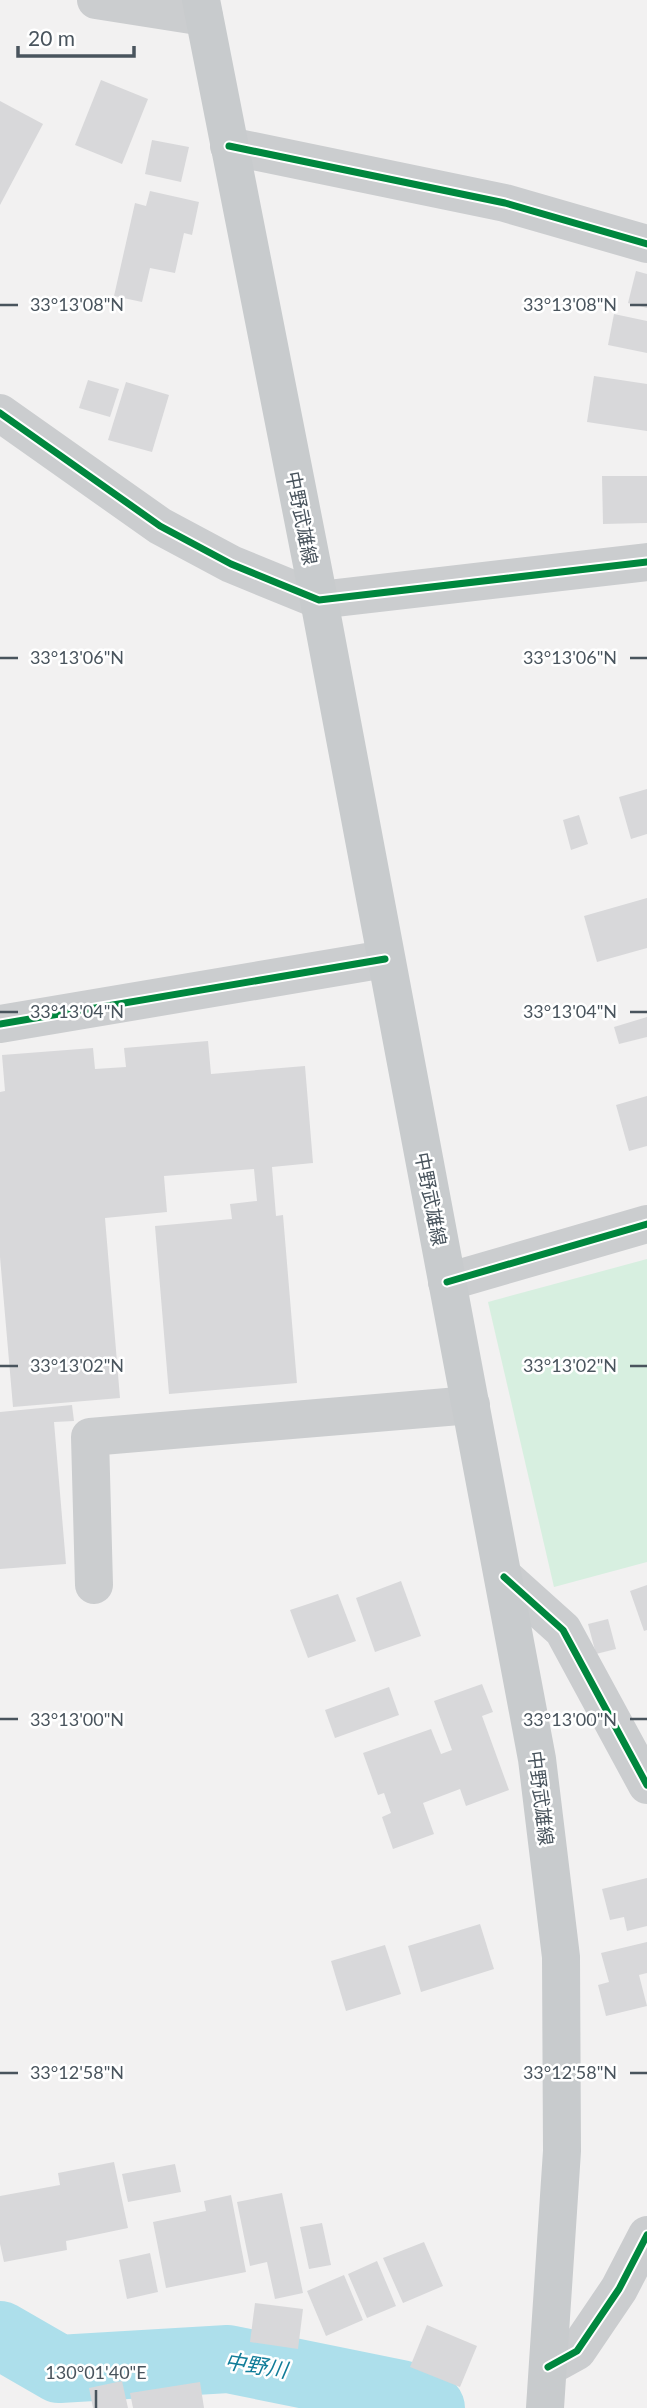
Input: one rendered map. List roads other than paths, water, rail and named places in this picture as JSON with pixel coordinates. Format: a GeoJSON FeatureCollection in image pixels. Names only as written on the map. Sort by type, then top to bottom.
{"type":"FeatureCollection","features":[{"type":"Feature","properties":{"kind":"main road","name":"中野武雄線"},"geometry":{"type":"LineString","coordinates":[[202,8],[319,600],[537,1759],[561,1957],[562,2151],[545,2408]]}},
{"type":"Feature","properties":{"kind":"street"},"geometry":{"type":"LineString","coordinates":[[96,0],[202,8]]}},
{"type":"Feature","properties":{"kind":"street"},"geometry":{"type":"LineString","coordinates":[[229,146],[505,203],[647,244]]}},
{"type":"Feature","properties":{"kind":"street"},"geometry":{"type":"LineString","coordinates":[[0,413],[160,526],[231,564],[319,600],[647,562]]}},
{"type":"Feature","properties":{"kind":"street"},"geometry":{"type":"LineString","coordinates":[[0,1024],[385,959]]}},
{"type":"Feature","properties":{"kind":"street"},"geometry":{"type":"LineString","coordinates":[[447,1282],[647,1224]]}},
{"type":"Feature","properties":{"kind":"street"},"geometry":{"type":"LineString","coordinates":[[94,1586],[90,1437],[471,1405]]}},
{"type":"Feature","properties":{"kind":"street"},"geometry":{"type":"LineString","coordinates":[[504,1577],[563,1630],[647,1785]]}},
{"type":"Feature","properties":{"kind":"street"},"geometry":{"type":"LineString","coordinates":[[548,2367],[577,2351],[620,2289],[647,2235]]}},
{"type":"Feature","properties":{"kind":"waterway","name":"中野川"},"geometry":{"type":"LineString","coordinates":[[0,2335],[59,2369],[228,2359],[401,2394],[431,2408]]}}]}
